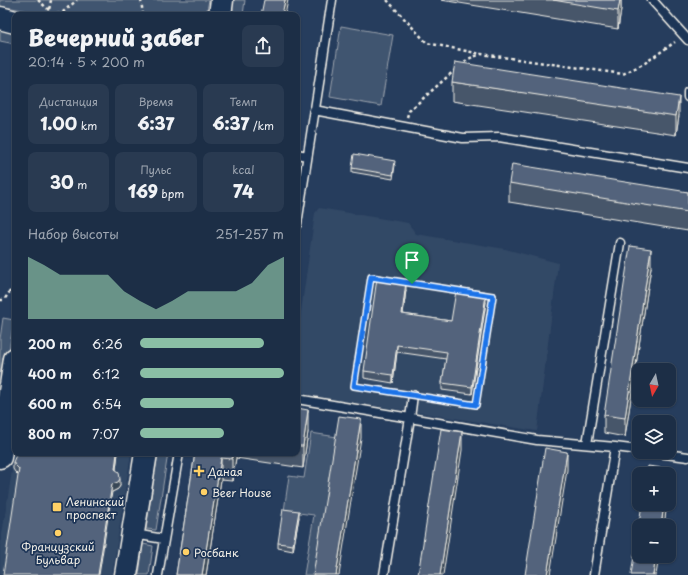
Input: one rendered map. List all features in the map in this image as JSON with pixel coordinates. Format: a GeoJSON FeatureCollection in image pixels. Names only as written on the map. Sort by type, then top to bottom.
{"type":"FeatureCollection","features":[{"type":"Feature","properties":{"kind":"street"},"geometry":{"type":"LineString","coordinates":[[220,12],[222,0]]}},
{"type":"Feature","properties":{"kind":"street"},"geometry":{"type":"LineString","coordinates":[[0,18],[12,21]]}},
{"type":"Feature","properties":{"kind":"street"},"geometry":{"type":"LineString","coordinates":[[0,457],[12,379]]}},
{"type":"Feature","properties":{"kind":"street"},"geometry":{"type":"LineString","coordinates":[[126,575],[146,456]]}},
{"type":"Feature","properties":{"kind":"lane"},"geometry":{"type":"LineString","coordinates":[[300,204],[332,0]]}},
{"type":"Feature","properties":{"kind":"lane"},"geometry":{"type":"LineString","coordinates":[[652,0],[686,38]]}},
{"type":"Feature","properties":{"kind":"lane"},"geometry":{"type":"LineString","coordinates":[[688,92],[688,97]]}},
{"type":"Feature","properties":{"kind":"lane"},"geometry":{"type":"LineString","coordinates":[[314,110],[463,138],[499,137],[688,168]]}},
{"type":"Feature","properties":{"kind":"lane"},"geometry":{"type":"LineString","coordinates":[[300,155],[307,156]]}},
{"type":"Feature","properties":{"kind":"lane"},"geometry":{"type":"LineString","coordinates":[[587,444],[620,243]]}},
{"type":"Feature","properties":{"kind":"lane"},"geometry":{"type":"LineString","coordinates":[[384,575],[413,395]]}},
{"type":"Feature","properties":{"kind":"lane"},"geometry":{"type":"LineString","coordinates":[[300,400],[537,440],[632,449]]}},
{"type":"Feature","properties":{"kind":"lane"},"geometry":{"type":"LineString","coordinates":[[594,575],[615,447]]}},
{"type":"Feature","properties":{"kind":"lane"},"geometry":{"type":"LineString","coordinates":[[676,455],[688,457]]}},
{"type":"Feature","properties":{"kind":"lane"},"geometry":{"type":"LineString","coordinates":[[158,575],[178,456]]}},
{"type":"Feature","properties":{"kind":"lane"},"geometry":{"type":"LineString","coordinates":[[133,534],[164,539]]}},
{"type":"Feature","properties":{"kind":"path"},"geometry":{"type":"LineString","coordinates":[[38,0],[49,10]]}},
{"type":"Feature","properties":{"kind":"path"},"geometry":{"type":"LineString","coordinates":[[49,10],[51,0]]}},
{"type":"Feature","properties":{"kind":"path"},"geometry":{"type":"LineString","coordinates":[[63,12],[76,0]]}},
{"type":"Feature","properties":{"kind":"path"},"geometry":{"type":"LineString","coordinates":[[141,0],[143,12]]}},
{"type":"Feature","properties":{"kind":"path"},"geometry":{"type":"LineString","coordinates":[[387,0],[427,43],[481,54],[623,74],[645,63],[686,38]]}},
{"type":"Feature","properties":{"kind":"path"},"geometry":{"type":"LineString","coordinates":[[405,127],[409,111],[468,58],[481,54]]}},
{"type":"Feature","properties":{"kind":"path"},"geometry":{"type":"LineString","coordinates":[[371,277],[493,296],[476,405],[413,395],[354,386],[371,277]]}},
{"type":"Feature","properties":{"kind":"path"},"geometry":{"type":"LineString","coordinates":[[0,300],[4,300],[12,287]]}},
{"type":"Feature","properties":{"kind":"shaded area"},"geometry":{"type":"Polygon","coordinates":[[[0,0],[209,0],[207,12],[35,12],[0,6],[0,0]]]}},
{"type":"Feature","properties":{"kind":"shaded area"},"geometry":{"type":"Polygon","coordinates":[[[231,0],[245,0],[243,12],[229,12],[231,0]]]}},
{"type":"Feature","properties":{"kind":"shaded area"},"geometry":{"type":"Polygon","coordinates":[[[341,26],[393,35],[381,106],[330,97],[341,26]]]}},
{"type":"Feature","properties":{"kind":"shaded area"},"geometry":{"type":"Polygon","coordinates":[[[0,29],[12,31],[12,43],[0,41],[0,29]]]}},
{"type":"Feature","properties":{"kind":"shaded area"},"geometry":{"type":"Polygon","coordinates":[[[319,208],[408,223],[416,234],[505,249],[558,263],[537,431],[318,397],[303,393],[300,386],[300,319],[315,213],[319,208]]]}},
{"type":"Feature","properties":{"kind":"shaded area"},"geometry":{"type":"Polygon","coordinates":[[[3,318],[12,320],[12,332],[0,404],[0,339],[3,318]]]}},
{"type":"Feature","properties":{"kind":"shaded area"},"geometry":{"type":"Polygon","coordinates":[[[311,433],[337,437],[315,575],[304,575],[314,515],[284,511],[289,476],[304,478],[311,433]]]}},
{"type":"Feature","properties":{"kind":"shaded area","name":"Французский Бульвар"},"geometry":{"type":"Polygon","coordinates":[[[14,456],[131,456],[112,575],[0,575],[0,547],[14,456]]]}},
{"type":"Feature","properties":{"kind":"shaded area"},"geometry":{"type":"Polygon","coordinates":[[[158,456],[168,456],[156,530],[146,529],[158,456]]]}},
{"type":"Feature","properties":{"kind":"shaded area"},"geometry":{"type":"Polygon","coordinates":[[[143,544],[153,546],[149,575],[139,575],[143,544]]]}},
{"type":"Feature","properties":{"kind":"building"},"geometry":{"type":"Polygon","coordinates":[[[264,0],[285,0],[283,12],[262,12],[264,0]]]}},
{"type":"Feature","properties":{"kind":"building"},"geometry":{"type":"Polygon","coordinates":[[[553,0],[620,0],[618,11],[553,0]]]}},
{"type":"Feature","properties":{"kind":"building"},"geometry":{"type":"Polygon","coordinates":[[[455,62],[679,97],[676,116],[452,82],[455,62]]]}},
{"type":"Feature","properties":{"kind":"building"},"geometry":{"type":"Polygon","coordinates":[[[354,154],[395,161],[393,175],[352,168],[354,154]]]}},
{"type":"Feature","properties":{"kind":"building"},"geometry":{"type":"Polygon","coordinates":[[[512,164],[688,192],[688,212],[509,183],[512,164]]]}},
{"type":"Feature","properties":{"kind":"building"},"geometry":{"type":"Polygon","coordinates":[[[630,246],[651,249],[633,363],[632,363],[625,418],[604,415],[630,246]]]}},
{"type":"Feature","properties":{"kind":"building"},"geometry":{"type":"Polygon","coordinates":[[[377,278],[406,282],[402,314],[451,321],[456,291],[486,295],[472,387],[442,383],[447,352],[397,345],[393,375],[364,371],[377,278]]]}},
{"type":"Feature","properties":{"kind":"building"},"geometry":{"type":"Polygon","coordinates":[[[300,409],[308,410],[303,446],[300,446],[300,409]]]}},
{"type":"Feature","properties":{"kind":"building"},"geometry":{"type":"Polygon","coordinates":[[[339,416],[361,419],[336,575],[313,575],[339,416]]]}},
{"type":"Feature","properties":{"kind":"building"},"geometry":{"type":"Polygon","coordinates":[[[441,429],[462,432],[440,575],[418,575],[441,429]]]}},
{"type":"Feature","properties":{"kind":"building"},"geometry":{"type":"Polygon","coordinates":[[[545,448],[567,452],[547,575],[525,575],[545,448]]]}},
{"type":"Feature","properties":{"kind":"building","name":"Французский Бульвар"},"geometry":{"type":"Polygon","coordinates":[[[16,456],[117,456],[115,469],[119,472],[120,479],[118,482],[112,484],[98,575],[3,575],[19,469],[13,462],[16,456]]]}},
{"type":"Feature","properties":{"kind":"building"},"geometry":{"type":"Polygon","coordinates":[[[195,456],[232,456],[232,459],[221,458],[202,575],[176,575],[195,456]]]}},
{"type":"Feature","properties":{"kind":"building"},"geometry":{"type":"Polygon","coordinates":[[[283,509],[299,511],[293,545],[278,543],[283,509]]]}},
{"type":"Feature","properties":{"kind":"building"},"geometry":{"type":"Polygon","coordinates":[[[641,511],[663,511],[662,519],[640,519],[641,511]]]}},
{"type":"Feature","properties":{"kind":"building"},"geometry":{"type":"Polygon","coordinates":[[[633,563],[655,563],[653,575],[631,575],[633,563]]]}},
{"type":"Feature","properties":{"kind":"place","name":"Даная"},"geometry":{"type":"Point","coordinates":[199,471]}},
{"type":"Feature","properties":{"kind":"place","name":"Beer House"},"geometry":{"type":"Point","coordinates":[204,492]}},
{"type":"Feature","properties":{"kind":"place","name":"Ленинский проспект"},"geometry":{"type":"Point","coordinates":[57,507]}},
{"type":"Feature","properties":{"kind":"place","name":"Французский Бульвар"},"geometry":{"type":"Point","coordinates":[58,533]}},
{"type":"Feature","properties":{"kind":"place","name":"Росбанк"},"geometry":{"type":"Point","coordinates":[186,552]}},
{"type":"Feature","properties":{"kind":"route"},"geometry":{"type":"LineString","coordinates":[[371,277],[412,284],[493,296],[476,405],[354,386],[371,277]]}}]}
